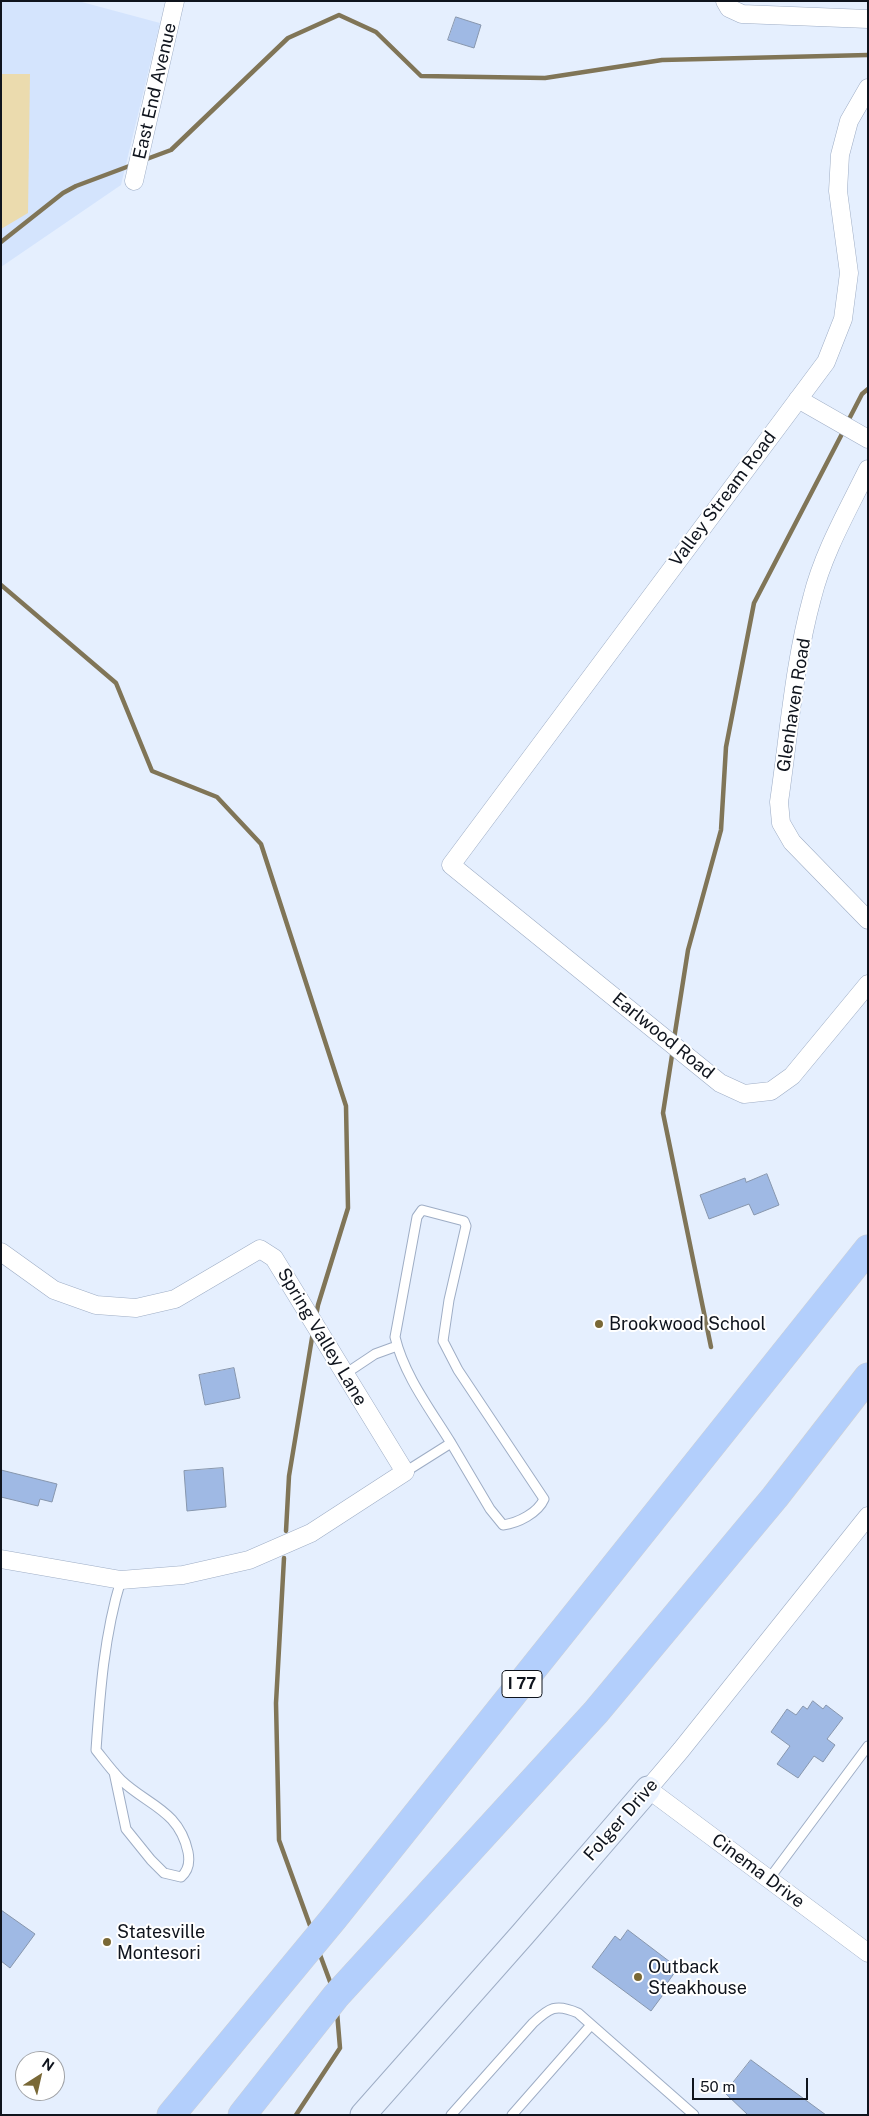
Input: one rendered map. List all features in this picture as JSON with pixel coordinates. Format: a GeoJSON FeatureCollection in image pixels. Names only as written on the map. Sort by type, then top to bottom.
{"type":"FeatureCollection","features":[{"type":"Feature","properties":{"kind":"highway","name":"I 77"},"geometry":{"type":"LineString","coordinates":[[171,2115],[334,1918],[868,1249]]}},
{"type":"Feature","properties":{"kind":"highway"},"geometry":{"type":"LineString","coordinates":[[242,2115],[336,1996],[596,1712],[775,1497],[868,1377]]}},
{"type":"Feature","properties":{"kind":"street","name":"East End Avenue"},"geometry":{"type":"LineString","coordinates":[[134,181],[175,1]]}},
{"type":"Feature","properties":{"kind":"street"},"geometry":{"type":"LineString","coordinates":[[725,1],[729,8],[742,14],[868,19]]}},
{"type":"Feature","properties":{"kind":"street","name":"Valley Stream Road"},"geometry":{"type":"LineString","coordinates":[[451,865],[826,362],[844,319],[850,272],[838,191],[840,155],[849,121],[868,88]]}},
{"type":"Feature","properties":{"kind":"street"},"geometry":{"type":"LineString","coordinates":[[798,399],[868,439]]}},
{"type":"Feature","properties":{"kind":"street","name":"Glenhaven Road"},"geometry":{"type":"LineString","coordinates":[[868,468],[827,557],[812,596],[803,637],[779,802],[781,823],[792,842],[868,920]]}},
{"type":"Feature","properties":{"kind":"street","name":"Earlwood Road"},"geometry":{"type":"LineString","coordinates":[[451,865],[720,1083],[744,1094],[771,1091],[792,1076],[868,984]]}},
{"type":"Feature","properties":{"kind":"street","name":"Spring Valley Lane"},"geometry":{"type":"LineString","coordinates":[[1,1252],[54,1290],[96,1305],[136,1308],[175,1299],[260,1249],[274,1258],[405,1472]]}},
{"type":"Feature","properties":{"kind":"street"},"geometry":{"type":"LineString","coordinates":[[1,1559],[121,1580],[183,1575],[249,1560],[311,1533],[405,1472]]}},
{"type":"Feature","properties":{"kind":"street","name":"Folger Drive"},"geometry":{"type":"LineString","coordinates":[[363,2115],[523,1934],[681,1750],[868,1516]]}},
{"type":"Feature","properties":{"kind":"street","name":"Cinema Drive"},"geometry":{"type":"LineString","coordinates":[[648,1789],[868,1953]]}},
{"type":"Feature","properties":{"kind":"lane"},"geometry":{"type":"LineString","coordinates":[[422,1210],[464,1221],[466,1226],[449,1300],[443,1341],[458,1370],[544,1499],[541,1507],[514,1524],[503,1525],[490,1508],[451,1443],[399,1356],[394,1337],[418,1217],[422,1210]]}},
{"type":"Feature","properties":{"kind":"lane"},"geometry":{"type":"LineString","coordinates":[[345,1374],[375,1354],[397,1346]]}},
{"type":"Feature","properties":{"kind":"lane"},"geometry":{"type":"LineString","coordinates":[[405,1472],[451,1443]]}},
{"type":"Feature","properties":{"kind":"lane"},"geometry":{"type":"LineString","coordinates":[[114,1772],[126,1829],[164,1873],[181,1877],[188,1866],[188,1857],[182,1834],[164,1812],[132,1789],[114,1772],[96,1750],[102,1677],[112,1611],[121,1580]]}},
{"type":"Feature","properties":{"kind":"lane"},"geometry":{"type":"LineString","coordinates":[[769,1880],[868,1746]]}},
{"type":"Feature","properties":{"kind":"lane"},"geometry":{"type":"LineString","coordinates":[[451,2115],[544,2013],[555,2007],[565,2007],[578,2013],[694,2115]]}},
{"type":"Feature","properties":{"kind":"lane"},"geometry":{"type":"LineString","coordinates":[[512,2115],[591,2025]]}},
{"type":"Feature","properties":{"kind":"shaded area"},"geometry":{"type":"Polygon","coordinates":[[[1,1],[78,1],[160,23],[121,185],[1,267],[1,1]]]}},
{"type":"Feature","properties":{"kind":"shaded area"},"geometry":{"type":"Polygon","coordinates":[[[1,74],[30,74],[28,213],[1,229],[1,74]]]}},
{"type":"Feature","properties":{"kind":"building"},"geometry":{"type":"Polygon","coordinates":[[[456,17],[481,25],[474,48],[448,40],[456,17]]]}},
{"type":"Feature","properties":{"kind":"building"},"geometry":{"type":"Polygon","coordinates":[[[767,1174],[779,1205],[754,1215],[749,1204],[709,1219],[700,1195],[745,1178],[746,1182],[767,1174]]]}},
{"type":"Feature","properties":{"kind":"building"},"geometry":{"type":"Polygon","coordinates":[[[234,1368],[240,1398],[205,1405],[199,1375],[234,1368]]]}},
{"type":"Feature","properties":{"kind":"building"},"geometry":{"type":"Polygon","coordinates":[[[223,1468],[226,1507],[187,1511],[184,1471],[223,1468]]]}},
{"type":"Feature","properties":{"kind":"building"},"geometry":{"type":"Polygon","coordinates":[[[1,1470],[57,1484],[52,1502],[40,1499],[38,1506],[1,1497],[1,1470]]]}},
{"type":"Feature","properties":{"kind":"building"},"geometry":{"type":"Polygon","coordinates":[[[813,1701],[823,1709],[826,1705],[843,1718],[827,1739],[835,1745],[823,1762],[814,1756],[798,1778],[777,1764],[790,1746],[771,1732],[787,1709],[796,1715],[803,1706],[807,1709],[813,1701]]]}},
{"type":"Feature","properties":{"kind":"building"},"geometry":{"type":"Polygon","coordinates":[[[1,1910],[35,1934],[10,1968],[1,1961],[1,1910]]]}},
{"type":"Feature","properties":{"kind":"building","name":"Outback Steakhouse"},"geometry":{"type":"Polygon","coordinates":[[[628,1930],[678,1968],[665,1986],[668,1988],[651,2011],[592,1967],[615,1936],[620,1940],[628,1930]]]}},
{"type":"Feature","properties":{"kind":"building"},"geometry":{"type":"Polygon","coordinates":[[[751,2060],[826,2115],[748,2115],[725,2093],[751,2060]]]}},
{"type":"Feature","properties":{"kind":"waterway"},"geometry":{"type":"LineString","coordinates":[[144,160],[171,150],[288,38],[339,15],[376,32],[421,76],[545,78],[662,60],[868,55]]}},
{"type":"Feature","properties":{"kind":"waterway"},"geometry":{"type":"LineString","coordinates":[[1,242],[63,193],[76,186],[132,165]]}},
{"type":"Feature","properties":{"kind":"waterway"},"geometry":{"type":"LineString","coordinates":[[847,423],[862,394],[868,389]]}},
{"type":"Feature","properties":{"kind":"waterway"},"geometry":{"type":"LineString","coordinates":[[674,1039],[688,950],[721,830],[726,747],[754,603],[844,430]]}},
{"type":"Feature","properties":{"kind":"waterway"},"geometry":{"type":"LineString","coordinates":[[1,585],[116,683],[152,771],[217,797],[261,844],[346,1106],[348,1208],[316,1316]]}},
{"type":"Feature","properties":{"kind":"waterway"},"geometry":{"type":"LineString","coordinates":[[673,1049],[663,1113],[711,1347]]}},
{"type":"Feature","properties":{"kind":"waterway"},"geometry":{"type":"LineString","coordinates":[[286,1531],[289,1476],[313,1332]]}},
{"type":"Feature","properties":{"kind":"waterway"},"geometry":{"type":"LineString","coordinates":[[284,1558],[276,1703],[279,1840],[312,1931]]}},
{"type":"Feature","properties":{"kind":"waterway"},"geometry":{"type":"LineString","coordinates":[[319,1952],[332,1987]]}},
{"type":"Feature","properties":{"kind":"waterway"},"geometry":{"type":"LineString","coordinates":[[296,2115],[340,2048],[337,2012]]}},
{"type":"Feature","properties":{"kind":"place","name":"Brookwood School"},"geometry":{"type":"Point","coordinates":[599,1324]}},
{"type":"Feature","properties":{"kind":"place","name":"Statesville Montesori"},"geometry":{"type":"Point","coordinates":[107,1942]}},
{"type":"Feature","properties":{"kind":"place","name":"Outback Steakhouse"},"geometry":{"type":"Point","coordinates":[638,1977]}}]}
